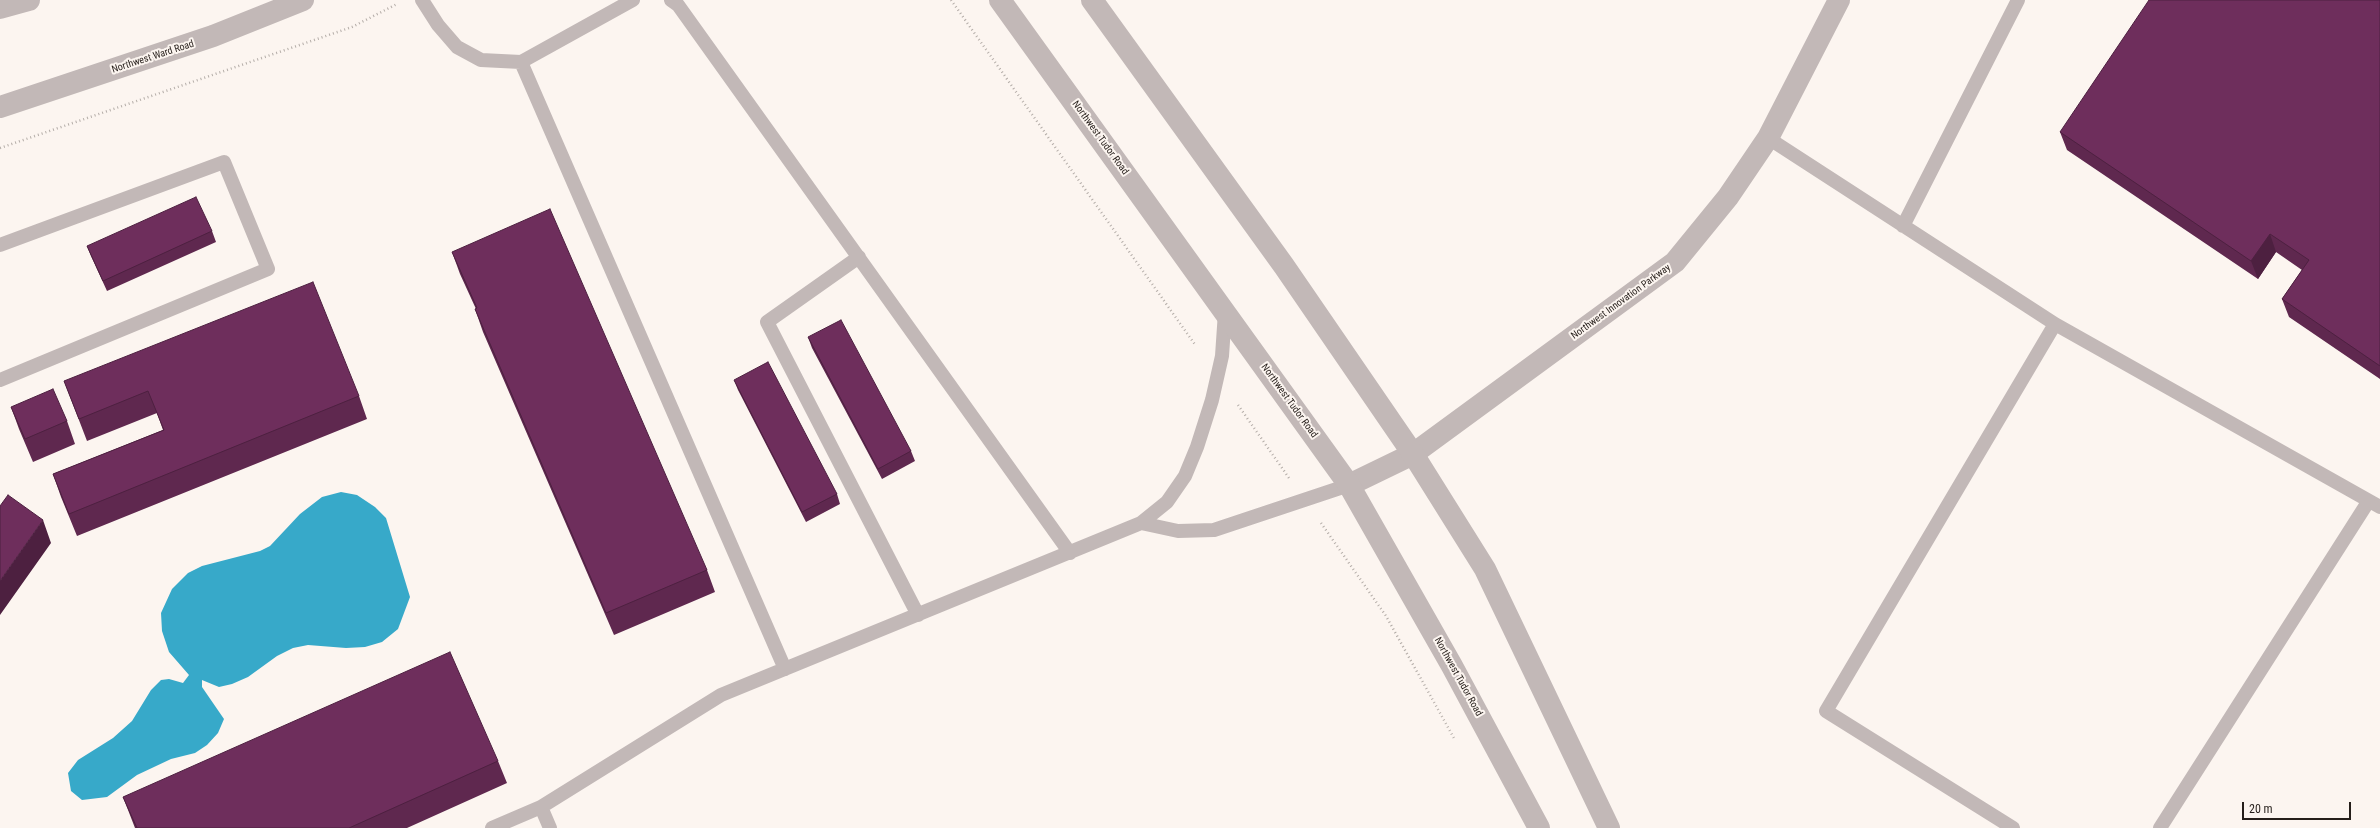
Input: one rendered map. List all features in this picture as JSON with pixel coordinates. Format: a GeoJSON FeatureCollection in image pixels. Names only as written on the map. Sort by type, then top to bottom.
{"type":"FeatureCollection","features":[{"type":"Feature","properties":{"kind":"street"},"geometry":{"type":"LineString","coordinates":[[0,8],[29,0]]}},
{"type":"Feature","properties":{"kind":"street","name":"Northwest Ward Road"},"geometry":{"type":"LineString","coordinates":[[0,107],[213,36],[303,0]]}},
{"type":"Feature","properties":{"kind":"street","name":"Northwest Tudor Road"},"geometry":{"type":"LineString","coordinates":[[1000,0],[1350,485],[1452,666],[1539,828]]}},
{"type":"Feature","properties":{"kind":"street"},"geometry":{"type":"LineString","coordinates":[[1092,0],[1284,266],[1413,454],[1485,569],[1609,828]]}},
{"type":"Feature","properties":{"kind":"street","name":"Northwest Innovation Parkway"},"geometry":{"type":"LineString","coordinates":[[1350,485],[1413,454],[1675,262],[1728,198],[1768,138],[1839,0]]}},
{"type":"Feature","properties":{"kind":"lane"},"geometry":{"type":"LineString","coordinates":[[422,0],[438,25],[457,47],[481,60],[522,62],[633,0]]}},
{"type":"Feature","properties":{"kind":"lane"},"geometry":{"type":"LineString","coordinates":[[671,0],[678,5],[1070,553]]}},
{"type":"Feature","properties":{"kind":"lane"},"geometry":{"type":"LineString","coordinates":[[1903,226],[2018,0]]}},
{"type":"Feature","properties":{"kind":"lane"},"geometry":{"type":"LineString","coordinates":[[522,62],[785,669]]}},
{"type":"Feature","properties":{"kind":"lane"},"geometry":{"type":"LineString","coordinates":[[1768,138],[2055,324],[2374,505],[2160,828]]}},
{"type":"Feature","properties":{"kind":"lane"},"geometry":{"type":"LineString","coordinates":[[0,245],[224,162],[268,269],[0,380]]}},
{"type":"Feature","properties":{"kind":"lane"},"geometry":{"type":"LineString","coordinates":[[859,257],[767,322],[918,614]]}},
{"type":"Feature","properties":{"kind":"lane"},"geometry":{"type":"LineString","coordinates":[[492,828],[541,807],[721,695],[1141,524],[1167,502],[1188,469],[1212,400],[1222,356],[1226,312]]}},
{"type":"Feature","properties":{"kind":"lane"},"geometry":{"type":"LineString","coordinates":[[2013,828],[1826,711],[2055,324]]}},
{"type":"Feature","properties":{"kind":"lane"},"geometry":{"type":"LineString","coordinates":[[1141,524],[1178,531],[1214,530],[1350,485]]}},
{"type":"Feature","properties":{"kind":"lane"},"geometry":{"type":"LineString","coordinates":[[541,807],[550,828]]}},
{"type":"Feature","properties":{"kind":"path"},"geometry":{"type":"LineString","coordinates":[[0,148],[352,27],[398,3]]}},
{"type":"Feature","properties":{"kind":"water"},"geometry":{"type":"Polygon","coordinates":[[[341,492],[357,495],[375,507],[386,518],[410,597],[398,629],[382,642],[365,647],[346,648],[308,645],[293,648],[277,656],[248,677],[232,684],[219,687],[202,680],[202,687],[224,719],[218,733],[207,745],[195,753],[171,759],[137,775],[107,797],[82,800],[71,791],[68,773],[78,760],[113,738],[132,721],[151,690],[161,680],[169,679],[183,683],[189,675],[169,652],[162,631],[161,613],[172,589],[188,573],[202,566],[260,551],[270,546],[300,514],[322,497],[341,492]]]}},
{"type":"Feature","properties":{"kind":"building"},"geometry":{"type":"Polygon","coordinates":[[[2149,0],[2380,0],[2380,366],[2282,299],[2309,260],[2270,234],[2251,261],[2060,132],[2149,0]]]}},
{"type":"Feature","properties":{"kind":"building"},"geometry":{"type":"Polygon","coordinates":[[[196,197],[212,231],[103,281],[87,246],[196,197]]]}},
{"type":"Feature","properties":{"kind":"building"},"geometry":{"type":"Polygon","coordinates":[[[550,209],[707,570],[606,613],[475,309],[477,308],[452,252],[550,209]]]}},
{"type":"Feature","properties":{"kind":"building"},"geometry":{"type":"Polygon","coordinates":[[[313,282],[359,396],[69,514],[53,474],[164,430],[148,391],[79,419],[64,381],[313,282]]]}},
{"type":"Feature","properties":{"kind":"building"},"geometry":{"type":"Polygon","coordinates":[[[841,320],[911,451],[878,469],[808,337],[841,320]]]}},
{"type":"Feature","properties":{"kind":"building"},"geometry":{"type":"Polygon","coordinates":[[[768,362],[837,494],[802,512],[734,380],[768,362]]]}},
{"type":"Feature","properties":{"kind":"building"},"geometry":{"type":"Polygon","coordinates":[[[53,389],[67,421],[25,439],[11,407],[53,389]]]}},
{"type":"Feature","properties":{"kind":"building"},"geometry":{"type":"Polygon","coordinates":[[[8,495],[43,520],[0,581],[0,506],[8,495]]]}},
{"type":"Feature","properties":{"kind":"building"},"geometry":{"type":"Polygon","coordinates":[[[450,652],[498,761],[349,828],[137,828],[123,797],[450,652]]]}}]}
